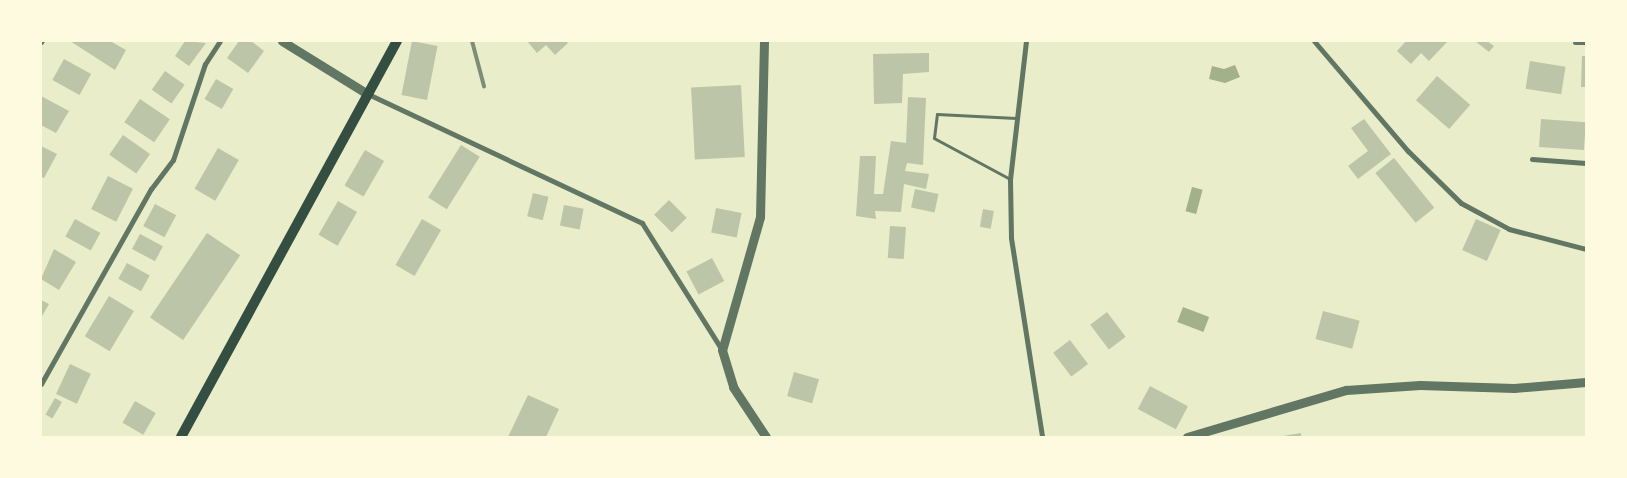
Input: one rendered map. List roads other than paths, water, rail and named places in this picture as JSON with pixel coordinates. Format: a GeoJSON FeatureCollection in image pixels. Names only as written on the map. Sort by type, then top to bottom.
{"type":"FeatureCollection","features":[{"type":"Feature","properties":{"kind":"main road"},"geometry":{"type":"LineString","coordinates":[[181,437],[366,93],[397,41]]}},
{"type":"Feature","properties":{"kind":"street"},"geometry":{"type":"LineString","coordinates":[[41,384],[151,189],[173,160],[205,64],[220,41]]}},
{"type":"Feature","properties":{"kind":"street"},"geometry":{"type":"LineString","coordinates":[[282,41],[366,93],[642,223],[722,350],[733,387],[766,437]]}},
{"type":"Feature","properties":{"kind":"street"},"geometry":{"type":"LineString","coordinates":[[722,350],[760,217],[764,41]]}},
{"type":"Feature","properties":{"kind":"street"},"geometry":{"type":"LineString","coordinates":[[1026,41],[1010,180],[1016,293],[1035,372],[1042,437]]}},
{"type":"Feature","properties":{"kind":"street"},"geometry":{"type":"LineString","coordinates":[[1314,41],[1408,150],[1462,203],[1509,229],[1586,250]]}},
{"type":"Feature","properties":{"kind":"street"},"geometry":{"type":"LineString","coordinates":[[1576,42],[1586,42]]}},
{"type":"Feature","properties":{"kind":"street"},"geometry":{"type":"LineString","coordinates":[[1532,159],[1586,163]]}},
{"type":"Feature","properties":{"kind":"street"},"geometry":{"type":"LineString","coordinates":[[1187,437],[1346,390],[1420,385],[1514,388],[1586,382]]}},
{"type":"Feature","properties":{"kind":"lane"},"geometry":{"type":"LineString","coordinates":[[1010,180],[934,138],[937,114],[1016,118]]}},
{"type":"Feature","properties":{"kind":"railway"},"geometry":{"type":"LineString","coordinates":[[472,41],[484,86]]}}]}
